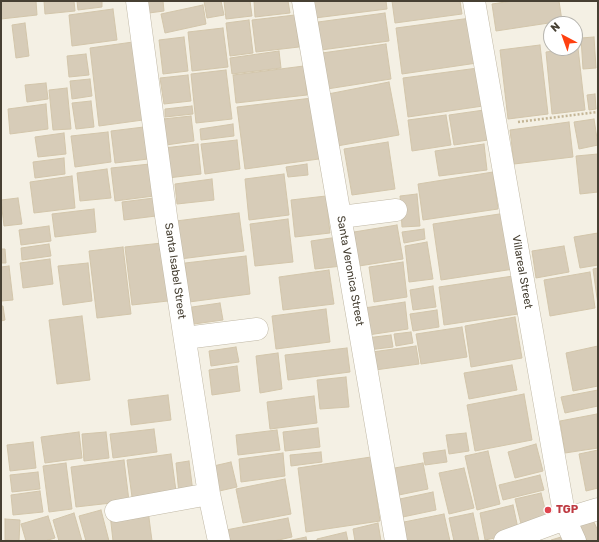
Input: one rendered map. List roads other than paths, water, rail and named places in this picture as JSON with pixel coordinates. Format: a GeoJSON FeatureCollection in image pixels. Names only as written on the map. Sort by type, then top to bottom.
{"type":"FeatureCollection","features":[{"type":"Feature","properties":{"kind":"street","name":"Santa Isabel Street"},"geometry":{"type":"LineString","coordinates":[[137,1],[185,338],[209,494],[219,541]]}},
{"type":"Feature","properties":{"kind":"street","name":"Santa Veronica Street"},"geometry":{"type":"LineString","coordinates":[[303,1],[396,541]]}},
{"type":"Feature","properties":{"kind":"street","name":"Villareal Street"},"geometry":{"type":"LineString","coordinates":[[474,1],[565,520],[576,541]]}},
{"type":"Feature","properties":{"kind":"street"},"geometry":{"type":"LineString","coordinates":[[341,216],[396,210]]}},
{"type":"Feature","properties":{"kind":"street"},"geometry":{"type":"LineString","coordinates":[[185,338],[256,329]]}},
{"type":"Feature","properties":{"kind":"street"},"geometry":{"type":"LineString","coordinates":[[116,511],[209,494]]}},
{"type":"Feature","properties":{"kind":"street"},"geometry":{"type":"LineString","coordinates":[[505,541],[598,509]]}},
{"type":"Feature","properties":{"kind":"place","name":"TGP"},"geometry":{"type":"Point","coordinates":[548,510]}}]}
